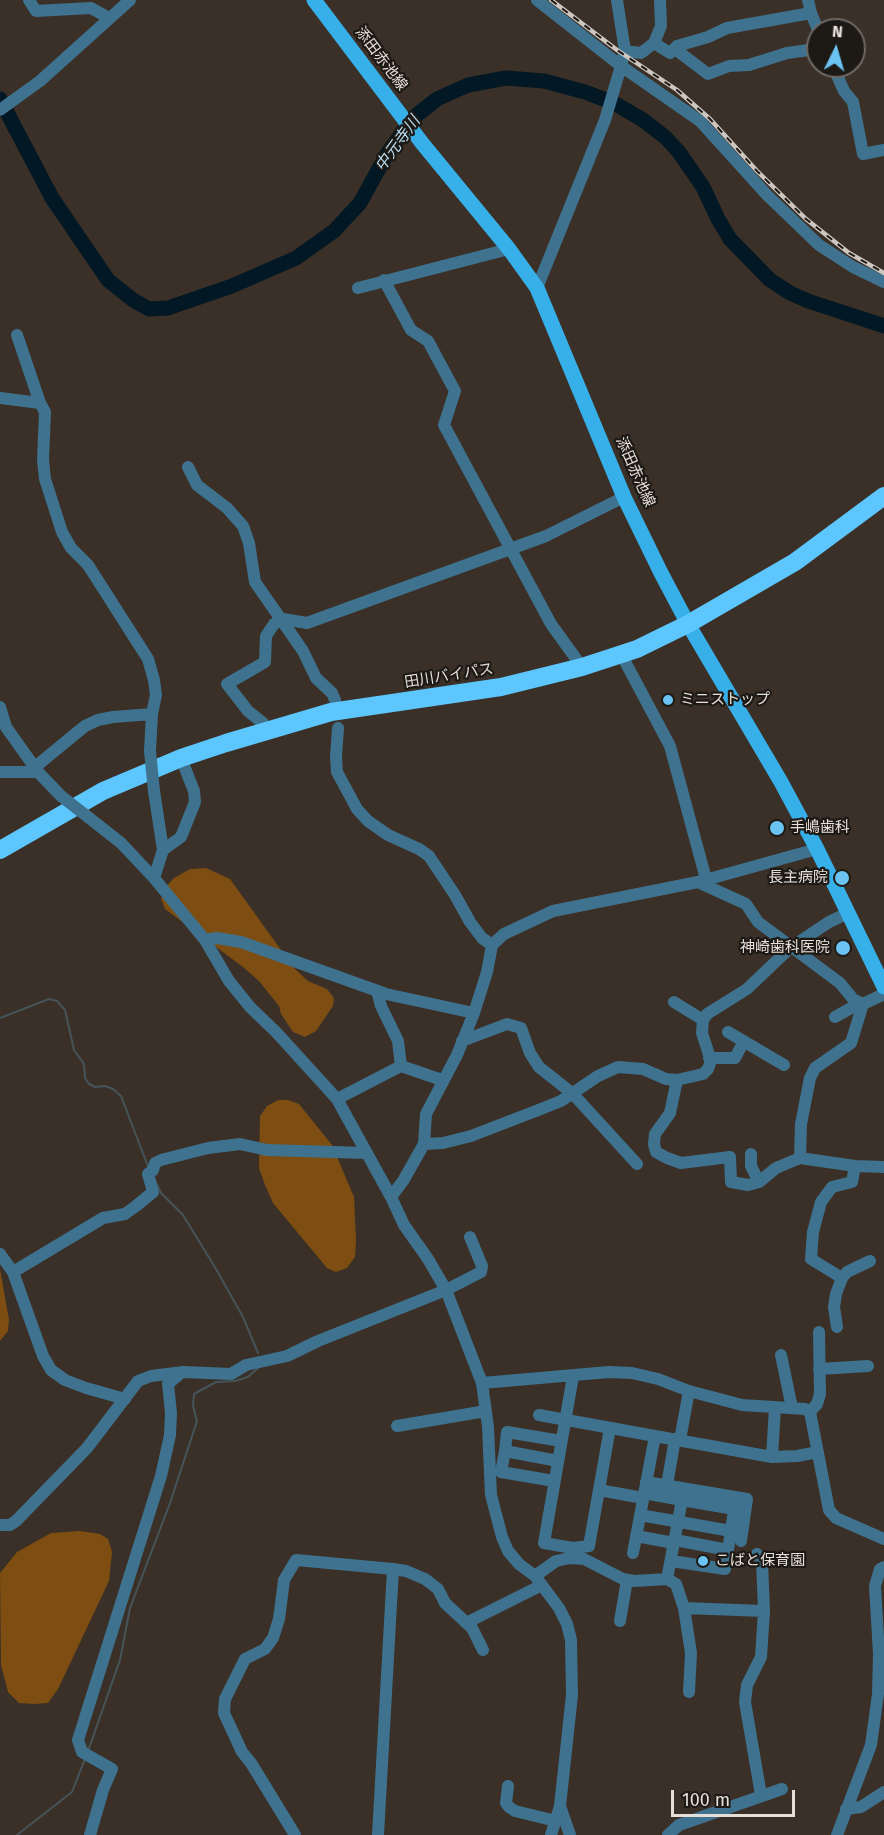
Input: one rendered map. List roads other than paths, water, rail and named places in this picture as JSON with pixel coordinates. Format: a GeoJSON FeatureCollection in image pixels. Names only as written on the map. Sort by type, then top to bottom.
{"type":"FeatureCollection","features":[{"type":"Feature","properties":{"kind":"highway","name":"田川バイパス"},"geometry":{"type":"LineString","coordinates":[[0,850],[104,791],[181,758],[331,712],[501,687],[582,667],[637,649],[688,624],[795,562],[884,496]]}},
{"type":"Feature","properties":{"kind":"main road","name":"添田赤池線"},"geometry":{"type":"LineString","coordinates":[[314,0],[422,143],[509,249],[537,288],[624,497],[688,624],[781,782],[817,849],[884,987]]}},
{"type":"Feature","properties":{"kind":"street"},"geometry":{"type":"LineString","coordinates":[[28,0],[36,11],[74,4],[91,8],[109,18]]}},
{"type":"Feature","properties":{"kind":"street"},"geometry":{"type":"LineString","coordinates":[[0,110],[40,81],[130,0]]}},
{"type":"Feature","properties":{"kind":"street"},"geometry":{"type":"LineString","coordinates":[[537,0],[621,66],[700,121],[767,195],[819,244],[853,267],[884,282]]}},
{"type":"Feature","properties":{"kind":"street"},"geometry":{"type":"LineString","coordinates":[[537,288],[605,120],[621,66],[625,51],[617,0]]}},
{"type":"Feature","properties":{"kind":"street"},"geometry":{"type":"LineString","coordinates":[[625,51],[641,53],[654,43],[661,26],[660,0]]}},
{"type":"Feature","properties":{"kind":"street"},"geometry":{"type":"LineString","coordinates":[[808,0],[813,18]]}},
{"type":"Feature","properties":{"kind":"street"},"geometry":{"type":"LineString","coordinates":[[654,43],[670,53],[727,28],[811,13]]}},
{"type":"Feature","properties":{"kind":"street"},"geometry":{"type":"LineString","coordinates":[[675,49],[708,74],[729,66],[749,65],[787,53],[806,50]]}},
{"type":"Feature","properties":{"kind":"street"},"geometry":{"type":"LineString","coordinates":[[838,78],[844,91],[853,102],[863,154],[884,150]]}},
{"type":"Feature","properties":{"kind":"street"},"geometry":{"type":"LineString","coordinates":[[358,288],[509,249]]}},
{"type":"Feature","properties":{"kind":"street"},"geometry":{"type":"LineString","coordinates":[[384,280],[411,330],[428,341],[455,392],[444,425],[551,624],[582,667]]}},
{"type":"Feature","properties":{"kind":"street"},"geometry":{"type":"LineString","coordinates":[[17,335],[45,412],[43,460],[45,478],[62,532],[71,548],[88,565],[131,631],[148,659],[154,680],[156,695],[152,714],[150,751],[163,850],[154,878]]}},
{"type":"Feature","properties":{"kind":"street"},"geometry":{"type":"LineString","coordinates":[[0,398],[40,403]]}},
{"type":"Feature","properties":{"kind":"street"},"geometry":{"type":"LineString","coordinates":[[188,467],[196,485],[227,508],[243,526],[249,543],[255,582],[283,619],[303,651],[316,678],[332,693],[335,700]]}},
{"type":"Feature","properties":{"kind":"street"},"geometry":{"type":"LineString","coordinates":[[266,732],[263,723],[248,711],[227,684],[265,662],[266,636],[274,624],[283,619],[306,623],[546,536],[624,497]]}},
{"type":"Feature","properties":{"kind":"street"},"geometry":{"type":"LineString","coordinates":[[621,654],[670,746],[702,881],[746,904],[758,922],[840,983],[853,999],[861,1004]]}},
{"type":"Feature","properties":{"kind":"street"},"geometry":{"type":"LineString","coordinates":[[0,707],[6,727],[37,769],[61,796],[121,843],[154,878],[206,940],[229,981],[250,1008],[276,1032],[337,1100],[404,1225],[446,1290],[482,1383],[491,1495],[502,1537],[508,1551],[519,1564],[539,1580],[559,1608],[567,1624],[571,1640],[572,1695],[560,1806],[551,1835]]}},
{"type":"Feature","properties":{"kind":"street"},"geometry":{"type":"LineString","coordinates":[[0,772],[37,769],[85,726],[98,720],[152,714]]}},
{"type":"Feature","properties":{"kind":"street"},"geometry":{"type":"LineString","coordinates":[[338,728],[337,771],[357,809],[368,821],[388,835],[429,856],[470,922],[482,938],[492,945]]}},
{"type":"Feature","properties":{"kind":"street"},"geometry":{"type":"LineString","coordinates":[[163,850],[181,837],[195,802],[194,791],[181,758]]}},
{"type":"Feature","properties":{"kind":"street"},"geometry":{"type":"LineString","coordinates":[[391,1197],[424,1144],[423,1130],[426,1114],[474,1013],[487,972],[492,945],[504,934],[553,911],[702,881],[817,849]]}},
{"type":"Feature","properties":{"kind":"street"},"geometry":{"type":"LineString","coordinates":[[424,1144],[443,1143],[471,1136],[551,1105],[573,1094],[597,1076],[618,1067],[643,1069],[666,1079],[677,1080],[703,1074],[711,1061],[702,1033],[703,1020],[707,1014],[747,989],[790,948],[829,922],[848,913]]}},
{"type":"Feature","properties":{"kind":"street"},"geometry":{"type":"LineString","coordinates":[[206,940],[217,938],[240,942],[377,991],[474,1013]]}},
{"type":"Feature","properties":{"kind":"street"},"geometry":{"type":"LineString","coordinates":[[377,991],[381,1006],[398,1041],[401,1066]]}},
{"type":"Feature","properties":{"kind":"street"},"geometry":{"type":"LineString","coordinates":[[835,1017],[884,993]]}},
{"type":"Feature","properties":{"kind":"street"},"geometry":{"type":"LineString","coordinates":[[674,1002],[703,1020]]}},
{"type":"Feature","properties":{"kind":"street"},"geometry":{"type":"LineString","coordinates":[[800,1158],[801,1124],[810,1078],[815,1068],[851,1043],[861,1004]]}},
{"type":"Feature","properties":{"kind":"street"},"geometry":{"type":"LineString","coordinates":[[462,1041],[507,1024],[521,1028],[530,1053],[539,1067],[573,1094],[637,1164]]}},
{"type":"Feature","properties":{"kind":"street"},"geometry":{"type":"LineString","coordinates":[[728,1032],[784,1065]]}},
{"type":"Feature","properties":{"kind":"street"},"geometry":{"type":"LineString","coordinates":[[709,1058],[735,1058],[744,1041]]}},
{"type":"Feature","properties":{"kind":"street"},"geometry":{"type":"LineString","coordinates":[[337,1100],[401,1066],[442,1080]]}},
{"type":"Feature","properties":{"kind":"street"},"geometry":{"type":"LineString","coordinates":[[677,1080],[670,1113],[655,1134],[656,1152],[667,1158],[681,1163],[729,1157],[731,1182],[748,1185],[759,1182],[776,1168],[800,1158],[855,1166],[884,1167]]}},
{"type":"Feature","properties":{"kind":"street"},"geometry":{"type":"LineString","coordinates":[[13,1272],[103,1218],[125,1214],[136,1206],[153,1192],[151,1172],[155,1163],[161,1160],[240,1144],[267,1150],[366,1153]]}},
{"type":"Feature","properties":{"kind":"street"},"geometry":{"type":"LineString","coordinates":[[751,1154],[751,1166],[759,1182]]}},
{"type":"Feature","properties":{"kind":"street"},"geometry":{"type":"LineString","coordinates":[[842,1278],[811,1259],[813,1232],[821,1202],[832,1187],[852,1182],[855,1166]]}},
{"type":"Feature","properties":{"kind":"street"},"geometry":{"type":"LineString","coordinates":[[0,1525],[10,1525],[16,1521],[87,1449],[135,1385],[143,1378],[183,1372],[231,1374],[246,1365],[287,1356],[318,1341],[446,1290],[481,1272],[482,1266],[470,1237]]}},
{"type":"Feature","properties":{"kind":"street"},"geometry":{"type":"LineString","coordinates":[[0,1254],[13,1272],[43,1356],[51,1370],[65,1380],[125,1399]]}},
{"type":"Feature","properties":{"kind":"street"},"geometry":{"type":"LineString","coordinates":[[837,1327],[834,1307],[842,1278],[847,1272],[870,1262]]}},
{"type":"Feature","properties":{"kind":"street"},"geometry":{"type":"LineString","coordinates":[[810,1412],[818,1404],[820,1394],[819,1332]]}},
{"type":"Feature","properties":{"kind":"street"},"geometry":{"type":"LineString","coordinates":[[781,1355],[792,1408]]}},
{"type":"Feature","properties":{"kind":"street"},"geometry":{"type":"LineString","coordinates":[[819,1369],[868,1366]]}},
{"type":"Feature","properties":{"kind":"street"},"geometry":{"type":"LineString","coordinates":[[90,1835],[103,1790],[112,1769],[82,1752],[78,1740],[161,1476],[170,1436],[171,1413],[168,1384],[183,1372]]}},
{"type":"Feature","properties":{"kind":"street"},"geometry":{"type":"LineString","coordinates":[[482,1383],[609,1372],[632,1373],[742,1405],[805,1409],[810,1412],[829,1510],[836,1518],[884,1539]]}},
{"type":"Feature","properties":{"kind":"street"},"geometry":{"type":"LineString","coordinates":[[573,1376],[544,1543],[573,1548],[589,1546],[610,1428]]}},
{"type":"Feature","properties":{"kind":"street"},"geometry":{"type":"LineString","coordinates":[[667,1485],[688,1391]]}},
{"type":"Feature","properties":{"kind":"street"},"geometry":{"type":"LineString","coordinates":[[772,1457],[775,1407]]}},
{"type":"Feature","properties":{"kind":"street"},"geometry":{"type":"LineString","coordinates":[[397,1426],[486,1411]]}},
{"type":"Feature","properties":{"kind":"street"},"geometry":{"type":"LineString","coordinates":[[539,1415],[772,1457],[818,1452]]}},
{"type":"Feature","properties":{"kind":"street"},"geometry":{"type":"LineString","coordinates":[[554,1481],[501,1472],[507,1432],[561,1441]]}},
{"type":"Feature","properties":{"kind":"street"},"geometry":{"type":"LineString","coordinates":[[633,1553],[655,1436]]}},
{"type":"Feature","properties":{"kind":"street"},"geometry":{"type":"LineString","coordinates":[[505,1451],[558,1461]]}},
{"type":"Feature","properties":{"kind":"street"},"geometry":{"type":"LineString","coordinates":[[645,1491],[667,1485],[747,1499],[741,1541]]}},
{"type":"Feature","properties":{"kind":"street"},"geometry":{"type":"LineString","coordinates":[[599,1490],[645,1491],[682,1500],[735,1506],[725,1569],[671,1561]]}},
{"type":"Feature","properties":{"kind":"street"},"geometry":{"type":"LineString","coordinates":[[667,1580],[682,1500]]}},
{"type":"Feature","properties":{"kind":"street"},"geometry":{"type":"LineString","coordinates":[[640,1515],[731,1531]]}},
{"type":"Feature","properties":{"kind":"street"},"geometry":{"type":"LineString","coordinates":[[636,1536],[728,1550]]}},
{"type":"Feature","properties":{"kind":"street"},"geometry":{"type":"LineString","coordinates":[[757,1554],[762,1561],[764,1611],[761,1657],[747,1684],[745,1702],[761,1795]]}},
{"type":"Feature","properties":{"kind":"street"},"geometry":{"type":"LineString","coordinates":[[466,1623],[539,1580],[556,1561],[570,1558],[584,1559],[627,1580],[667,1580],[676,1584],[684,1608],[690,1653],[689,1692]]}},
{"type":"Feature","properties":{"kind":"street"},"geometry":{"type":"LineString","coordinates":[[295,1835],[242,1752],[224,1713],[225,1699],[244,1659],[265,1649],[273,1638],[279,1619],[284,1580],[296,1560],[393,1569],[406,1571],[425,1579],[438,1589],[445,1603],[472,1628],[483,1650]]}},
{"type":"Feature","properties":{"kind":"street"},"geometry":{"type":"LineString","coordinates":[[837,1835],[872,1745],[879,1664],[876,1586],[880,1569],[884,1567]]}},
{"type":"Feature","properties":{"kind":"street"},"geometry":{"type":"LineString","coordinates":[[378,1835],[393,1569]]}},
{"type":"Feature","properties":{"kind":"street"},"geometry":{"type":"LineString","coordinates":[[620,1621],[627,1580]]}},
{"type":"Feature","properties":{"kind":"street"},"geometry":{"type":"LineString","coordinates":[[684,1608],[764,1611]]}},
{"type":"Feature","properties":{"kind":"street"},"geometry":{"type":"LineString","coordinates":[[508,1786],[506,1803],[509,1808],[556,1821]]}},
{"type":"Feature","properties":{"kind":"street"},"geometry":{"type":"LineString","coordinates":[[668,1835],[679,1825],[782,1789]]}},
{"type":"Feature","properties":{"kind":"street"},"geometry":{"type":"LineString","coordinates":[[846,1809],[861,1807],[884,1792]]}},
{"type":"Feature","properties":{"kind":"street"},"geometry":{"type":"LineString","coordinates":[[560,1806],[570,1835]]}},
{"type":"Feature","properties":{"kind":"waterway","name":"中元寺川"},"geometry":{"type":"LineString","coordinates":[[0,99],[52,198],[108,280],[133,300],[149,309],[168,308],[232,286],[296,258],[334,231],[360,203],[387,154],[413,118],[437,99],[468,85],[506,78],[544,81],[585,92],[614,103],[643,120],[665,137],[679,152],[703,187],[730,239],[770,280],[808,301],[884,326]]}},
{"type":"Feature","properties":{"kind":"waterway"},"geometry":{"type":"LineString","coordinates":[[0,1018],[49,999],[57,1001],[65,1010],[74,1050],[84,1064],[85,1078],[89,1084],[95,1087],[105,1086],[121,1096],[149,1169]]}},
{"type":"Feature","properties":{"kind":"waterway"},"geometry":{"type":"LineString","coordinates":[[156,1182],[161,1193],[183,1215],[216,1269],[243,1317],[258,1353]]}},
{"type":"Feature","properties":{"kind":"waterway"},"geometry":{"type":"LineString","coordinates":[[88,1751],[120,1660],[130,1608],[170,1503],[197,1421],[193,1406],[194,1394],[216,1382],[235,1381],[248,1377],[258,1368]]}},
{"type":"Feature","properties":{"kind":"waterway"},"geometry":{"type":"LineString","coordinates":[[17,1835],[72,1792],[85,1759]]}},
{"type":"Feature","properties":{"kind":"railway"},"geometry":{"type":"LineString","coordinates":[[551,0],[617,50],[677,90],[710,119],[757,171],[806,219],[849,253],[884,273]]}},
{"type":"Feature","properties":{"kind":"place","name":"ミニストップ"},"geometry":{"type":"Point","coordinates":[668,700]}},
{"type":"Feature","properties":{"kind":"place","name":"手嶋歯科"},"geometry":{"type":"Point","coordinates":[777,828]}},
{"type":"Feature","properties":{"kind":"place","name":"長主病院"},"geometry":{"type":"Point","coordinates":[842,878]}},
{"type":"Feature","properties":{"kind":"place","name":"神崎歯科医院"},"geometry":{"type":"Point","coordinates":[843,948]}},
{"type":"Feature","properties":{"kind":"place","name":"こばと保育園"},"geometry":{"type":"Point","coordinates":[703,1561]}}]}
